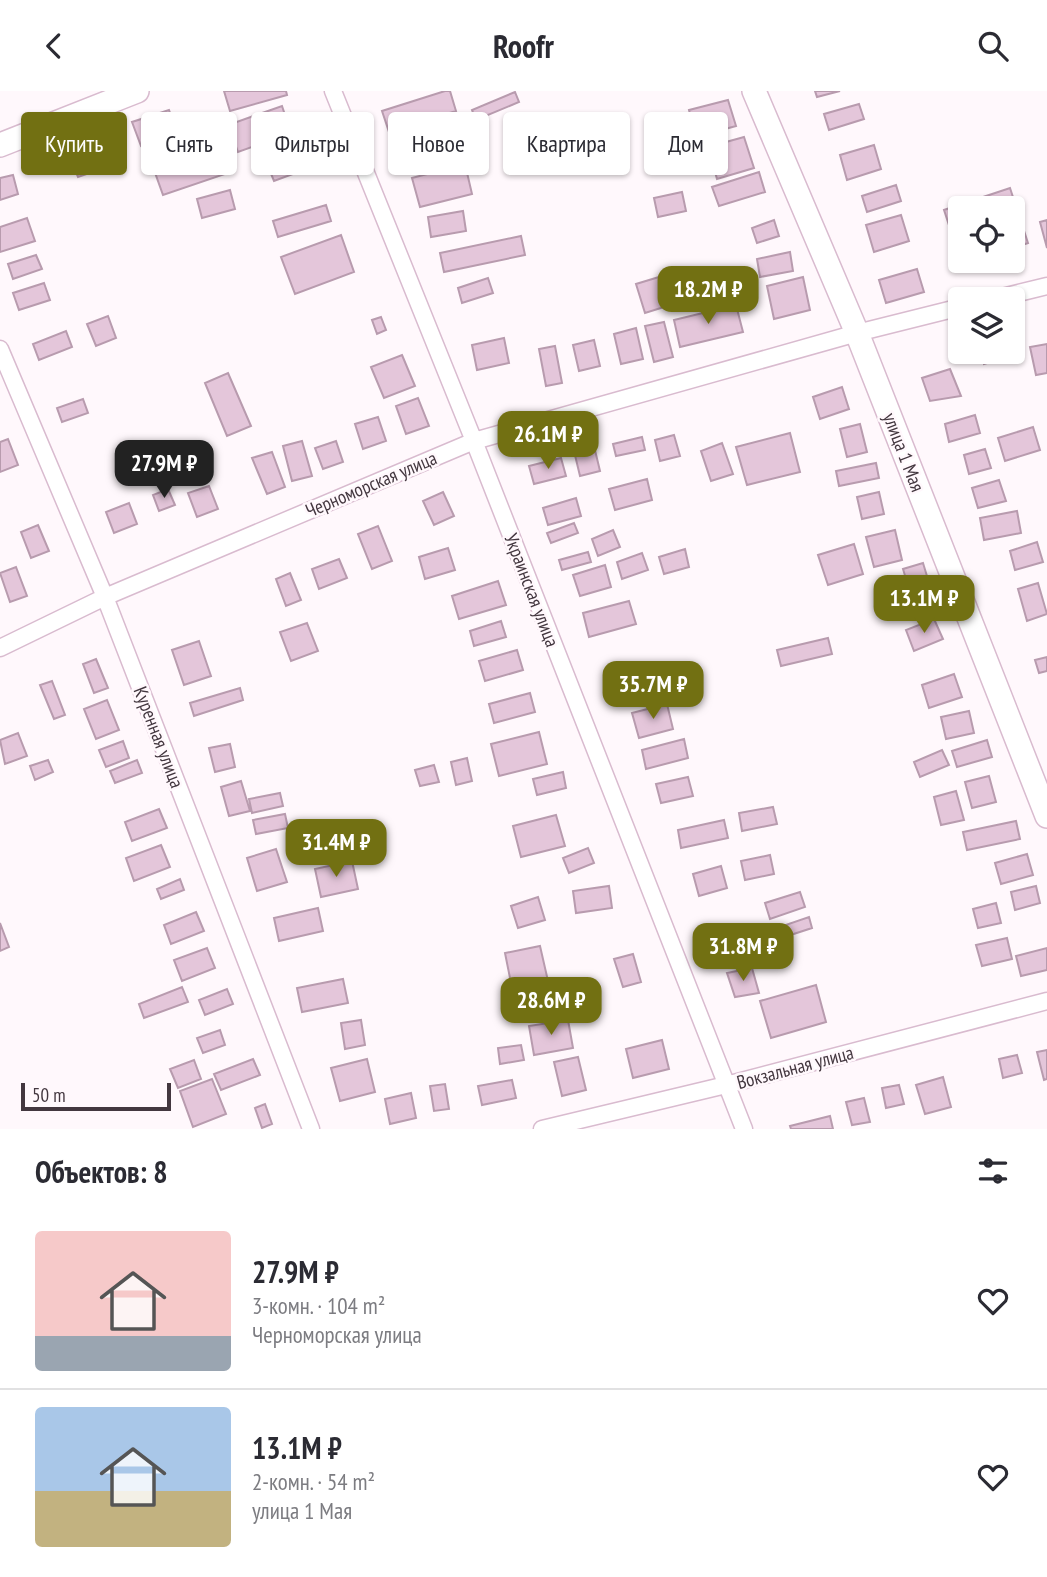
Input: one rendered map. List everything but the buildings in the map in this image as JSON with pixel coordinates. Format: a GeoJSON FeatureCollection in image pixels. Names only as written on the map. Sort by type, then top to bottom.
{"type":"FeatureCollection","features":[{"type":"Feature","properties":{"kind":"street"},"geometry":{"type":"LineString","coordinates":[[0,145],[137,91]]}},
{"type":"Feature","properties":{"kind":"street","name":"Украинская улица"},"geometry":{"type":"LineString","coordinates":[[333,91],[474,441],[744,1129]]}},
{"type":"Feature","properties":{"kind":"street","name":"улица 1 Мая"},"geometry":{"type":"LineString","coordinates":[[754,91],[857,333],[1047,816]]}},
{"type":"Feature","properties":{"kind":"street"},"geometry":{"type":"LineString","coordinates":[[1025,291],[1047,286]]}},
{"type":"Feature","properties":{"kind":"street","name":"Черноморская улица"},"geometry":{"type":"LineString","coordinates":[[0,647],[105,597],[474,441],[857,333],[948,310]]}},
{"type":"Feature","properties":{"kind":"street","name":"Куренная улица"},"geometry":{"type":"LineString","coordinates":[[0,349],[105,597],[311,1129]]}},
{"type":"Feature","properties":{"kind":"street","name":"Вокзальная улица"},"geometry":{"type":"LineString","coordinates":[[542,1129],[726,1085],[1047,1001]]}}]}
